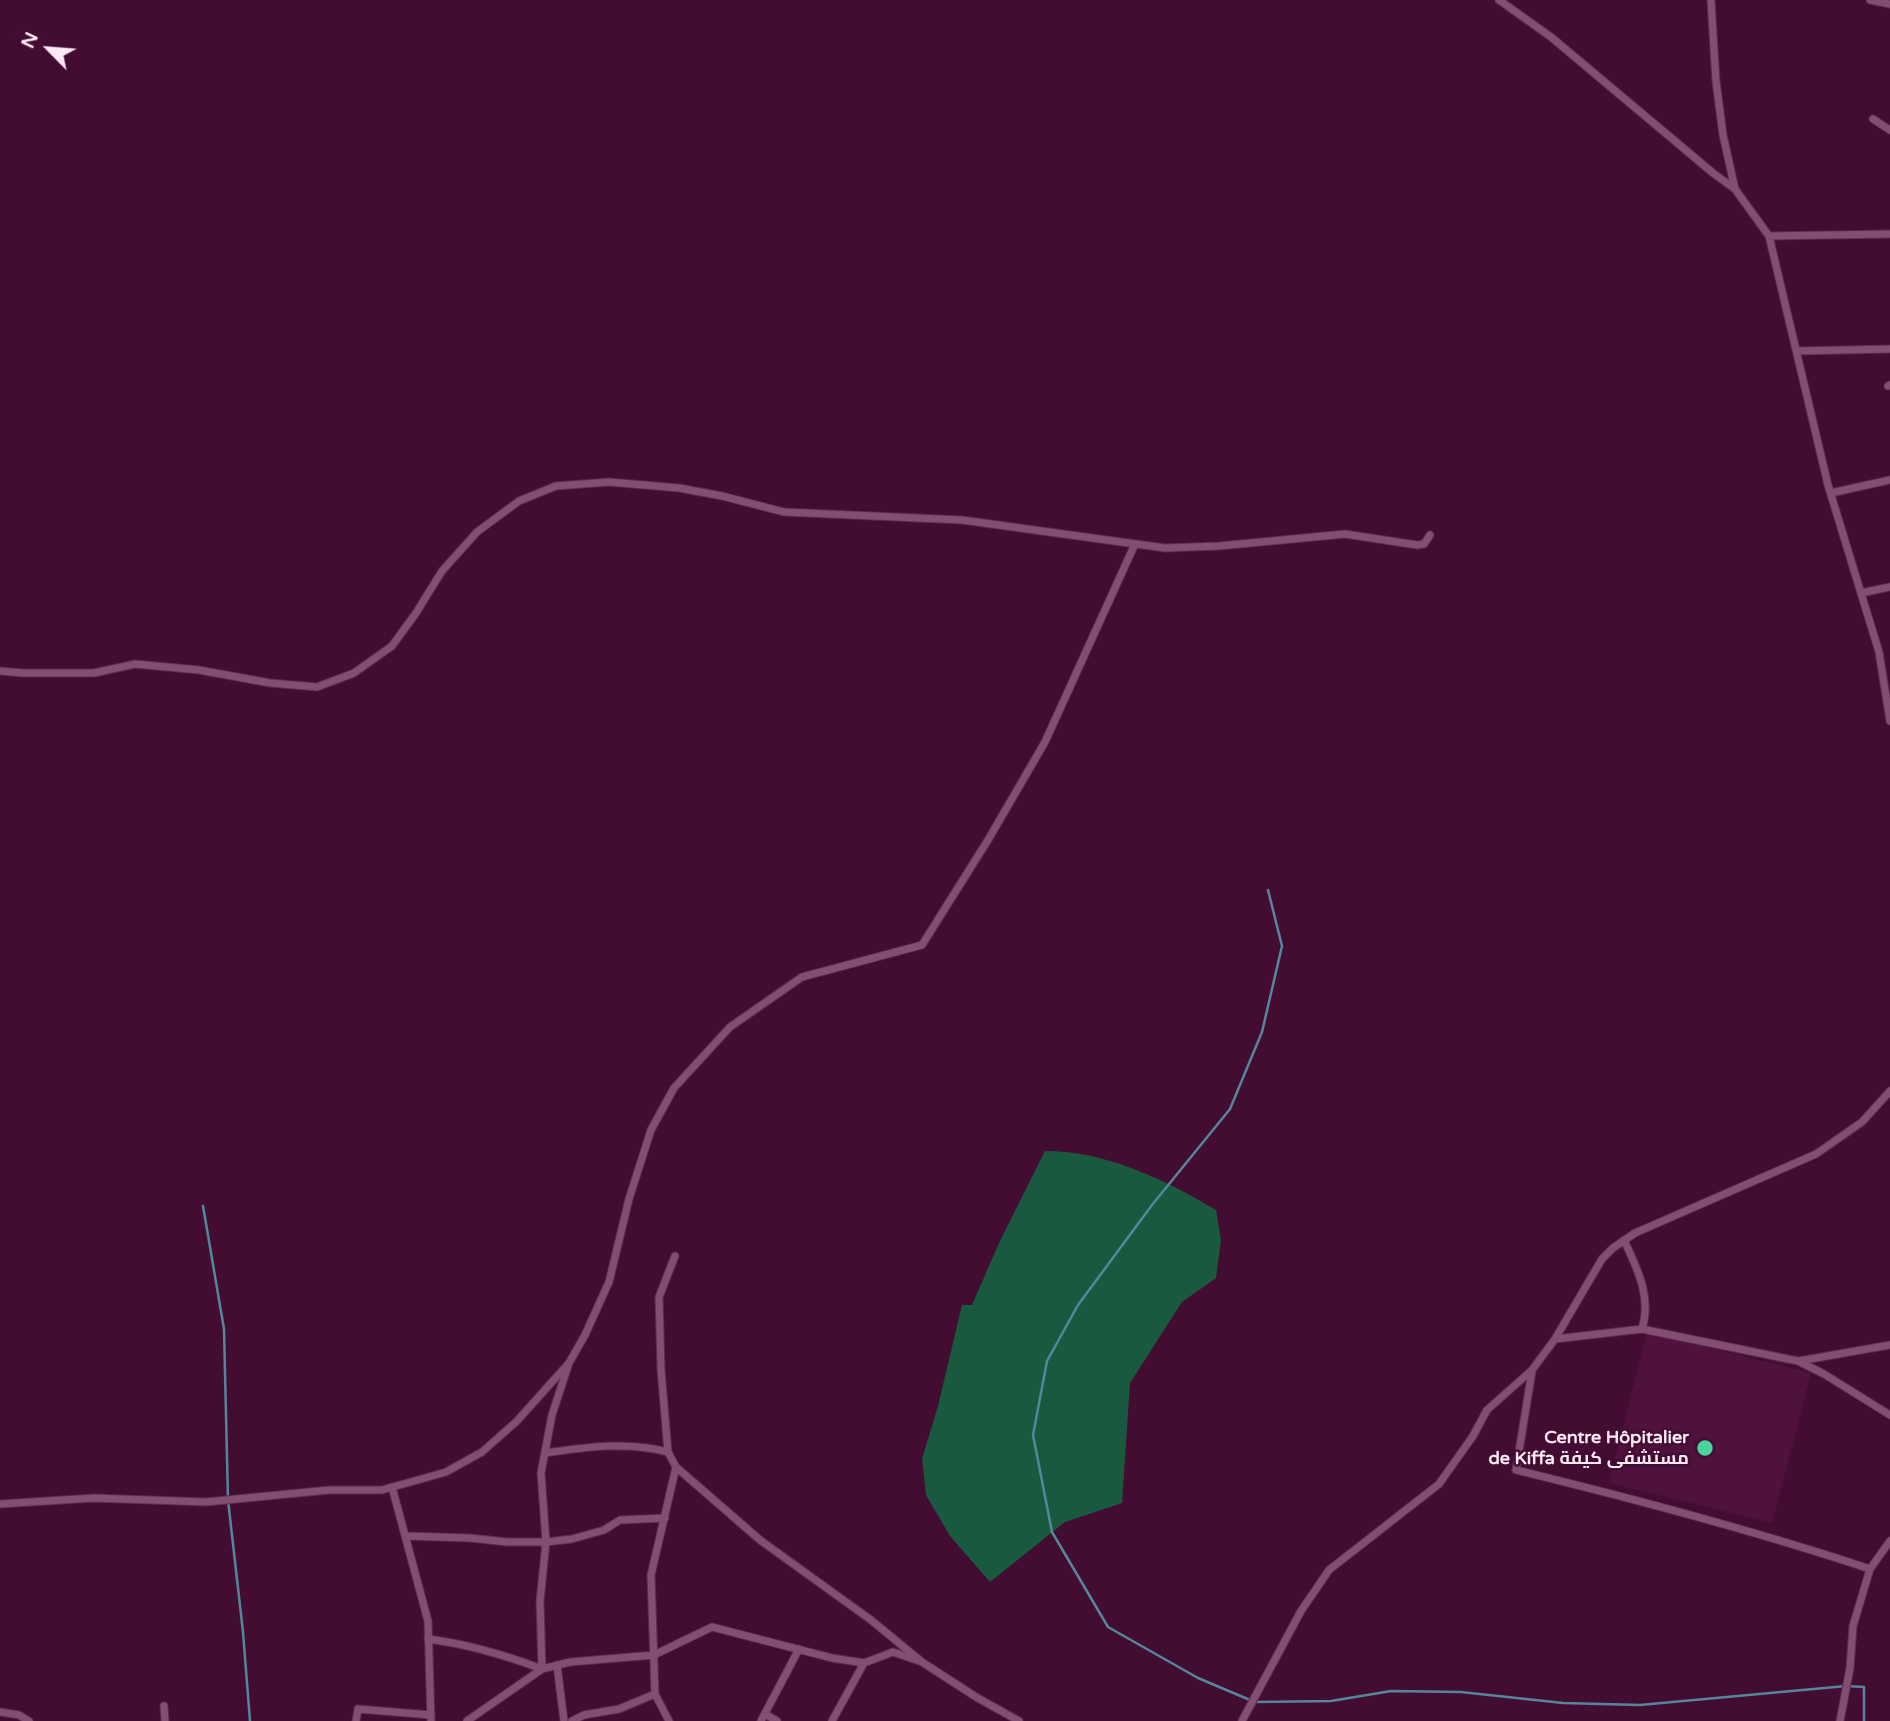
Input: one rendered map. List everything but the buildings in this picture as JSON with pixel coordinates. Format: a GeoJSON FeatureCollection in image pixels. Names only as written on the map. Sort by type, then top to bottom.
{"type":"FeatureCollection","features":[{"type":"Feature","properties":{"kind":"street"},"geometry":{"type":"LineString","coordinates":[[1499,0],[1551,37],[1735,189],[1769,236],[1831,493],[1879,652],[1890,721]]}},
{"type":"Feature","properties":{"kind":"street"},"geometry":{"type":"LineString","coordinates":[[1711,0],[1716,81],[1723,135],[1735,189]]}},
{"type":"Feature","properties":{"kind":"street"},"geometry":{"type":"LineString","coordinates":[[1871,0],[1890,4]]}},
{"type":"Feature","properties":{"kind":"street"},"geometry":{"type":"LineString","coordinates":[[1873,119],[1890,130]]}},
{"type":"Feature","properties":{"kind":"street"},"geometry":{"type":"LineString","coordinates":[[1769,236],[1890,234]]}},
{"type":"Feature","properties":{"kind":"street"},"geometry":{"type":"LineString","coordinates":[[1797,351],[1890,349]]}},
{"type":"Feature","properties":{"kind":"street"},"geometry":{"type":"LineString","coordinates":[[1831,493],[1890,480]]}},
{"type":"Feature","properties":{"kind":"street"},"geometry":{"type":"LineString","coordinates":[[0,671],[93,673],[135,664],[317,687],[354,673],[392,646],[442,571],[477,532],[519,501],[556,486],[609,482],[679,488],[784,512],[962,520],[1165,548],[1219,546],[1345,534],[1418,545],[1424,544],[1430,535]]}},
{"type":"Feature","properties":{"kind":"street"},"geometry":{"type":"LineString","coordinates":[[542,1669],[540,1601],[546,1542],[541,1473],[552,1415],[569,1363],[609,1282],[629,1199],[652,1130],[674,1088],[730,1027],[802,977],[922,945],[988,840],[1045,741],[1135,544]]}},
{"type":"Feature","properties":{"kind":"street"},"geometry":{"type":"LineString","coordinates":[[1861,593],[1890,587]]}},
{"type":"Feature","properties":{"kind":"street"},"geometry":{"type":"LineString","coordinates":[[1242,1721],[1301,1611],[1329,1570],[1439,1484],[1473,1436],[1487,1410],[1532,1370],[1555,1339],[1591,1275],[1613,1248],[1624,1240],[1816,1154],[1862,1122],[1890,1091]]}},
{"type":"Feature","properties":{"kind":"street"},"geometry":{"type":"LineString","coordinates":[[1624,1240],[1644,1289],[1645,1319],[1642,1329]]}},
{"type":"Feature","properties":{"kind":"street"},"geometry":{"type":"LineString","coordinates":[[675,1256],[659,1297],[660,1370],[668,1452],[676,1467],[760,1540],[871,1619],[922,1662],[1018,1721]]}},
{"type":"Feature","properties":{"kind":"street"},"geometry":{"type":"LineString","coordinates":[[1555,1339],[1642,1329],[1798,1361],[1890,1415]]}},
{"type":"Feature","properties":{"kind":"street"},"geometry":{"type":"LineString","coordinates":[[1798,1361],[1890,1345]]}},
{"type":"Feature","properties":{"kind":"street"},"geometry":{"type":"LineString","coordinates":[[0,1504],[94,1498],[206,1502],[330,1490],[382,1490],[446,1472],[482,1452],[517,1421],[569,1363]]}},
{"type":"Feature","properties":{"kind":"street"},"geometry":{"type":"LineString","coordinates":[[1532,1370],[1516,1470],[1772,1536],[1870,1569]]}},
{"type":"Feature","properties":{"kind":"street"},"geometry":{"type":"LineString","coordinates":[[545,1453],[599,1446],[648,1447],[668,1452]]}},
{"type":"Feature","properties":{"kind":"street"},"geometry":{"type":"LineString","coordinates":[[669,1721],[654,1694],[651,1575],[676,1467]]}},
{"type":"Feature","properties":{"kind":"street"},"geometry":{"type":"LineString","coordinates":[[356,1721],[358,1709],[431,1718],[428,1621],[392,1487]]}},
{"type":"Feature","properties":{"kind":"street"},"geometry":{"type":"LineString","coordinates":[[406,1536],[546,1542],[572,1539],[604,1530],[620,1520],[665,1518]]}},
{"type":"Feature","properties":{"kind":"street"},"geometry":{"type":"LineString","coordinates":[[1840,1721],[1850,1668],[1853,1626],[1870,1569],[1890,1541]]}},
{"type":"Feature","properties":{"kind":"street"},"geometry":{"type":"LineString","coordinates":[[467,1721],[542,1669],[557,1665],[654,1655],[712,1627],[832,1658],[864,1662],[893,1652],[922,1662]]}},
{"type":"Feature","properties":{"kind":"street"},"geometry":{"type":"LineString","coordinates":[[428,1640],[452,1642],[507,1656],[542,1669]]}},
{"type":"Feature","properties":{"kind":"street"},"geometry":{"type":"LineString","coordinates":[[777,1721],[763,1717],[799,1649]]}},
{"type":"Feature","properties":{"kind":"street"},"geometry":{"type":"LineString","coordinates":[[832,1721],[864,1662]]}},
{"type":"Feature","properties":{"kind":"street"},"geometry":{"type":"LineString","coordinates":[[557,1665],[564,1721]]}},
{"type":"Feature","properties":{"kind":"street"},"geometry":{"type":"LineString","coordinates":[[572,1721],[584,1715],[619,1709],[654,1694]]}},
{"type":"Feature","properties":{"kind":"street"},"geometry":{"type":"LineString","coordinates":[[164,1706],[165,1721]]}},
{"type":"Feature","properties":{"kind":"street"},"geometry":{"type":"LineString","coordinates":[[0,1712],[29,1721]]}},
{"type":"Feature","properties":{"kind":"shaded area","name":"Centre Hôpitalier de Kiffa مستشفى كيفة"},"geometry":{"type":"Polygon","coordinates":[[[1647,1332],[1811,1373],[1772,1523],[1609,1483],[1647,1332]]]}},
{"type":"Feature","properties":{"kind":"green space"},"geometry":{"type":"Polygon","coordinates":[[[1045,1151],[1068,1152],[1112,1161],[1176,1188],[1216,1210],[1221,1240],[1216,1278],[1182,1302],[1130,1383],[1122,1503],[1065,1522],[990,1582],[950,1536],[926,1495],[922,1459],[938,1406],[962,1305],[972,1305],[999,1243],[1045,1151]]]}},
{"type":"Feature","properties":{"kind":"waterway"},"geometry":{"type":"LineString","coordinates":[[1250,1700],[1198,1678],[1108,1627],[1052,1532],[1033,1435],[1047,1361],[1078,1305],[1152,1205],[1230,1109],[1262,1032],[1282,946],[1268,890]]}},
{"type":"Feature","properties":{"kind":"waterway"},"geometry":{"type":"LineString","coordinates":[[203,1206],[224,1329],[228,1500],[250,1721]]}},
{"type":"Feature","properties":{"kind":"waterway"},"geometry":{"type":"LineString","coordinates":[[1256,1702],[1331,1701],[1391,1691],[1461,1692],[1563,1703],[1640,1705],[1846,1686],[1864,1687],[1864,1721]]}},
{"type":"Feature","properties":{"kind":"place","name":"Centre Hôpitalier de Kiffa مستشفى كيفة"},"geometry":{"type":"Point","coordinates":[1705,1448]}}]}
